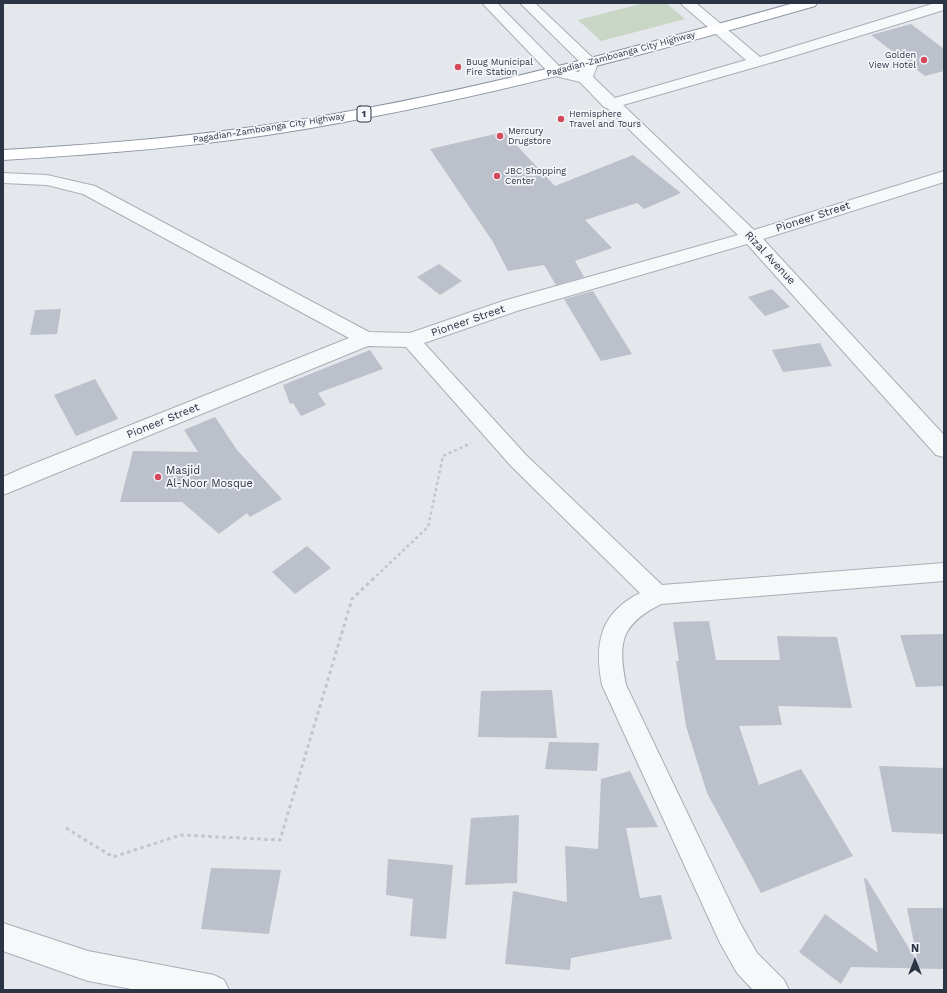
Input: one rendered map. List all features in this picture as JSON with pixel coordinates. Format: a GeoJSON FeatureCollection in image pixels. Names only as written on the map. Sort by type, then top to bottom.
{"type":"FeatureCollection","features":[{"type":"Feature","properties":{"kind":"highway","name":"Pagadian-Zamboanga City Highway"},"geometry":{"type":"LineString","coordinates":[[3,156],[90,150],[195,140],[305,124],[389,109],[556,72],[587,71],[718,29],[810,3]]}},
{"type":"Feature","properties":{"kind":"street"},"geometry":{"type":"LineString","coordinates":[[489,3],[556,72]]}},
{"type":"Feature","properties":{"kind":"street","name":"Rizal Avenue"},"geometry":{"type":"LineString","coordinates":[[527,3],[587,71],[610,104],[751,237],[944,449]]}},
{"type":"Feature","properties":{"kind":"street"},"geometry":{"type":"LineString","coordinates":[[687,3],[757,62]]}},
{"type":"Feature","properties":{"kind":"street"},"geometry":{"type":"LineString","coordinates":[[610,104],[757,62],[944,5]]}},
{"type":"Feature","properties":{"kind":"street","name":"Pioneer Street"},"geometry":{"type":"LineString","coordinates":[[3,487],[31,474],[366,339],[411,340],[533,300],[751,237],[944,176]]}},
{"type":"Feature","properties":{"kind":"street"},"geometry":{"type":"LineString","coordinates":[[3,178],[33,178],[66,182],[89,190],[366,339]]}},
{"type":"Feature","properties":{"kind":"street"},"geometry":{"type":"LineString","coordinates":[[411,340],[492,433],[534,477],[624,560],[657,595]]}},
{"type":"Feature","properties":{"kind":"street"},"geometry":{"type":"LineString","coordinates":[[774,990],[747,963],[730,933],[614,685],[609,661],[610,643],[619,622],[629,611],[657,595],[944,572]]}},
{"type":"Feature","properties":{"kind":"street"},"geometry":{"type":"LineString","coordinates":[[3,937],[88,966],[214,990]]}},
{"type":"Feature","properties":{"kind":"path"},"geometry":{"type":"LineString","coordinates":[[66,828],[113,857],[181,835],[280,840],[352,599],[428,527],[443,456],[492,433]]}},
{"type":"Feature","properties":{"kind":"green space"},"geometry":{"type":"Polygon","coordinates":[[[644,3],[666,3],[685,19],[601,41],[578,20],[644,3]]]}},
{"type":"Feature","properties":{"kind":"building","name":"Golden View Hotel"},"geometry":{"type":"Polygon","coordinates":[[[911,24],[944,49],[944,71],[925,76],[871,35],[911,24]]]}},
{"type":"Feature","properties":{"kind":"building"},"geometry":{"type":"Polygon","coordinates":[[[504,132],[555,186],[633,155],[681,193],[644,209],[637,203],[585,220],[612,248],[575,261],[584,277],[556,285],[544,265],[508,271],[493,242],[430,149],[504,132]]]}},
{"type":"Feature","properties":{"kind":"building"},"geometry":{"type":"Polygon","coordinates":[[[439,264],[462,281],[440,295],[417,277],[439,264]]]}},
{"type":"Feature","properties":{"kind":"building"},"geometry":{"type":"Polygon","coordinates":[[[772,289],[790,307],[765,316],[748,297],[772,289]]]}},
{"type":"Feature","properties":{"kind":"building"},"geometry":{"type":"Polygon","coordinates":[[[593,291],[632,354],[601,361],[564,299],[593,291]]]}},
{"type":"Feature","properties":{"kind":"building"},"geometry":{"type":"Polygon","coordinates":[[[61,309],[57,334],[30,335],[35,310],[61,309]]]}},
{"type":"Feature","properties":{"kind":"building"},"geometry":{"type":"Polygon","coordinates":[[[820,343],[832,366],[783,372],[772,350],[820,343]]]}},
{"type":"Feature","properties":{"kind":"building"},"geometry":{"type":"Polygon","coordinates":[[[370,350],[383,369],[318,393],[326,405],[301,416],[293,403],[290,404],[283,385],[370,350]]]}},
{"type":"Feature","properties":{"kind":"building"},"geometry":{"type":"Polygon","coordinates":[[[95,379],[118,419],[76,436],[54,395],[95,379]]]}},
{"type":"Feature","properties":{"kind":"building"},"geometry":{"type":"Polygon","coordinates":[[[215,417],[237,450],[282,499],[250,517],[247,513],[219,534],[182,502],[120,502],[133,451],[198,452],[184,430],[215,417]]]}},
{"type":"Feature","properties":{"kind":"building"},"geometry":{"type":"Polygon","coordinates":[[[307,546],[331,568],[295,594],[272,572],[307,546]]]}},
{"type":"Feature","properties":{"kind":"building"},"geometry":{"type":"Polygon","coordinates":[[[709,621],[716,660],[780,660],[777,636],[837,637],[852,708],[778,706],[782,725],[739,726],[759,785],[801,769],[853,856],[761,893],[707,793],[686,726],[676,661],[679,661],[673,622],[709,621]]]}},
{"type":"Feature","properties":{"kind":"building"},"geometry":{"type":"Polygon","coordinates":[[[944,634],[944,686],[916,687],[900,635],[944,634]]]}},
{"type":"Feature","properties":{"kind":"building"},"geometry":{"type":"Polygon","coordinates":[[[552,690],[557,738],[478,737],[481,691],[552,690]]]}},
{"type":"Feature","properties":{"kind":"building"},"geometry":{"type":"Polygon","coordinates":[[[549,742],[599,743],[597,771],[545,769],[549,742]]]}},
{"type":"Feature","properties":{"kind":"building"},"geometry":{"type":"Polygon","coordinates":[[[879,766],[944,768],[944,834],[892,832],[879,766]]]}},
{"type":"Feature","properties":{"kind":"building"},"geometry":{"type":"Polygon","coordinates":[[[630,771],[658,827],[626,828],[640,898],[661,895],[672,939],[571,958],[570,970],[505,964],[513,891],[567,902],[565,846],[598,849],[601,779],[630,771]]]}},
{"type":"Feature","properties":{"kind":"building"},"geometry":{"type":"Polygon","coordinates":[[[519,815],[517,883],[465,885],[471,818],[519,815]]]}},
{"type":"Feature","properties":{"kind":"building"},"geometry":{"type":"Polygon","coordinates":[[[388,859],[453,865],[446,939],[410,936],[413,899],[386,895],[388,859]]]}},
{"type":"Feature","properties":{"kind":"building"},"geometry":{"type":"Polygon","coordinates":[[[211,868],[281,870],[269,934],[201,929],[211,868]]]}},
{"type":"Feature","properties":{"kind":"building"},"geometry":{"type":"Polygon","coordinates":[[[866,878],[918,963],[907,908],[944,908],[944,969],[851,967],[841,984],[799,952],[825,914],[878,953],[864,879],[866,878]]]}},
{"type":"Feature","properties":{"kind":"place","name":"Golden View Hotel"},"geometry":{"type":"Point","coordinates":[924,60]}},
{"type":"Feature","properties":{"kind":"place","name":"Buug Municipal Fire Station"},"geometry":{"type":"Point","coordinates":[458,67]}},
{"type":"Feature","properties":{"kind":"place","name":"Hemisphere Travel and Tours"},"geometry":{"type":"Point","coordinates":[561,119]}},
{"type":"Feature","properties":{"kind":"place","name":"Mercury Drugstore"},"geometry":{"type":"Point","coordinates":[500,136]}},
{"type":"Feature","properties":{"kind":"place","name":"JBC Shopping Center"},"geometry":{"type":"Point","coordinates":[497,176]}},
{"type":"Feature","properties":{"kind":"place","name":"Masjid Al-Noor Mosque"},"geometry":{"type":"Point","coordinates":[158,477]}}]}
